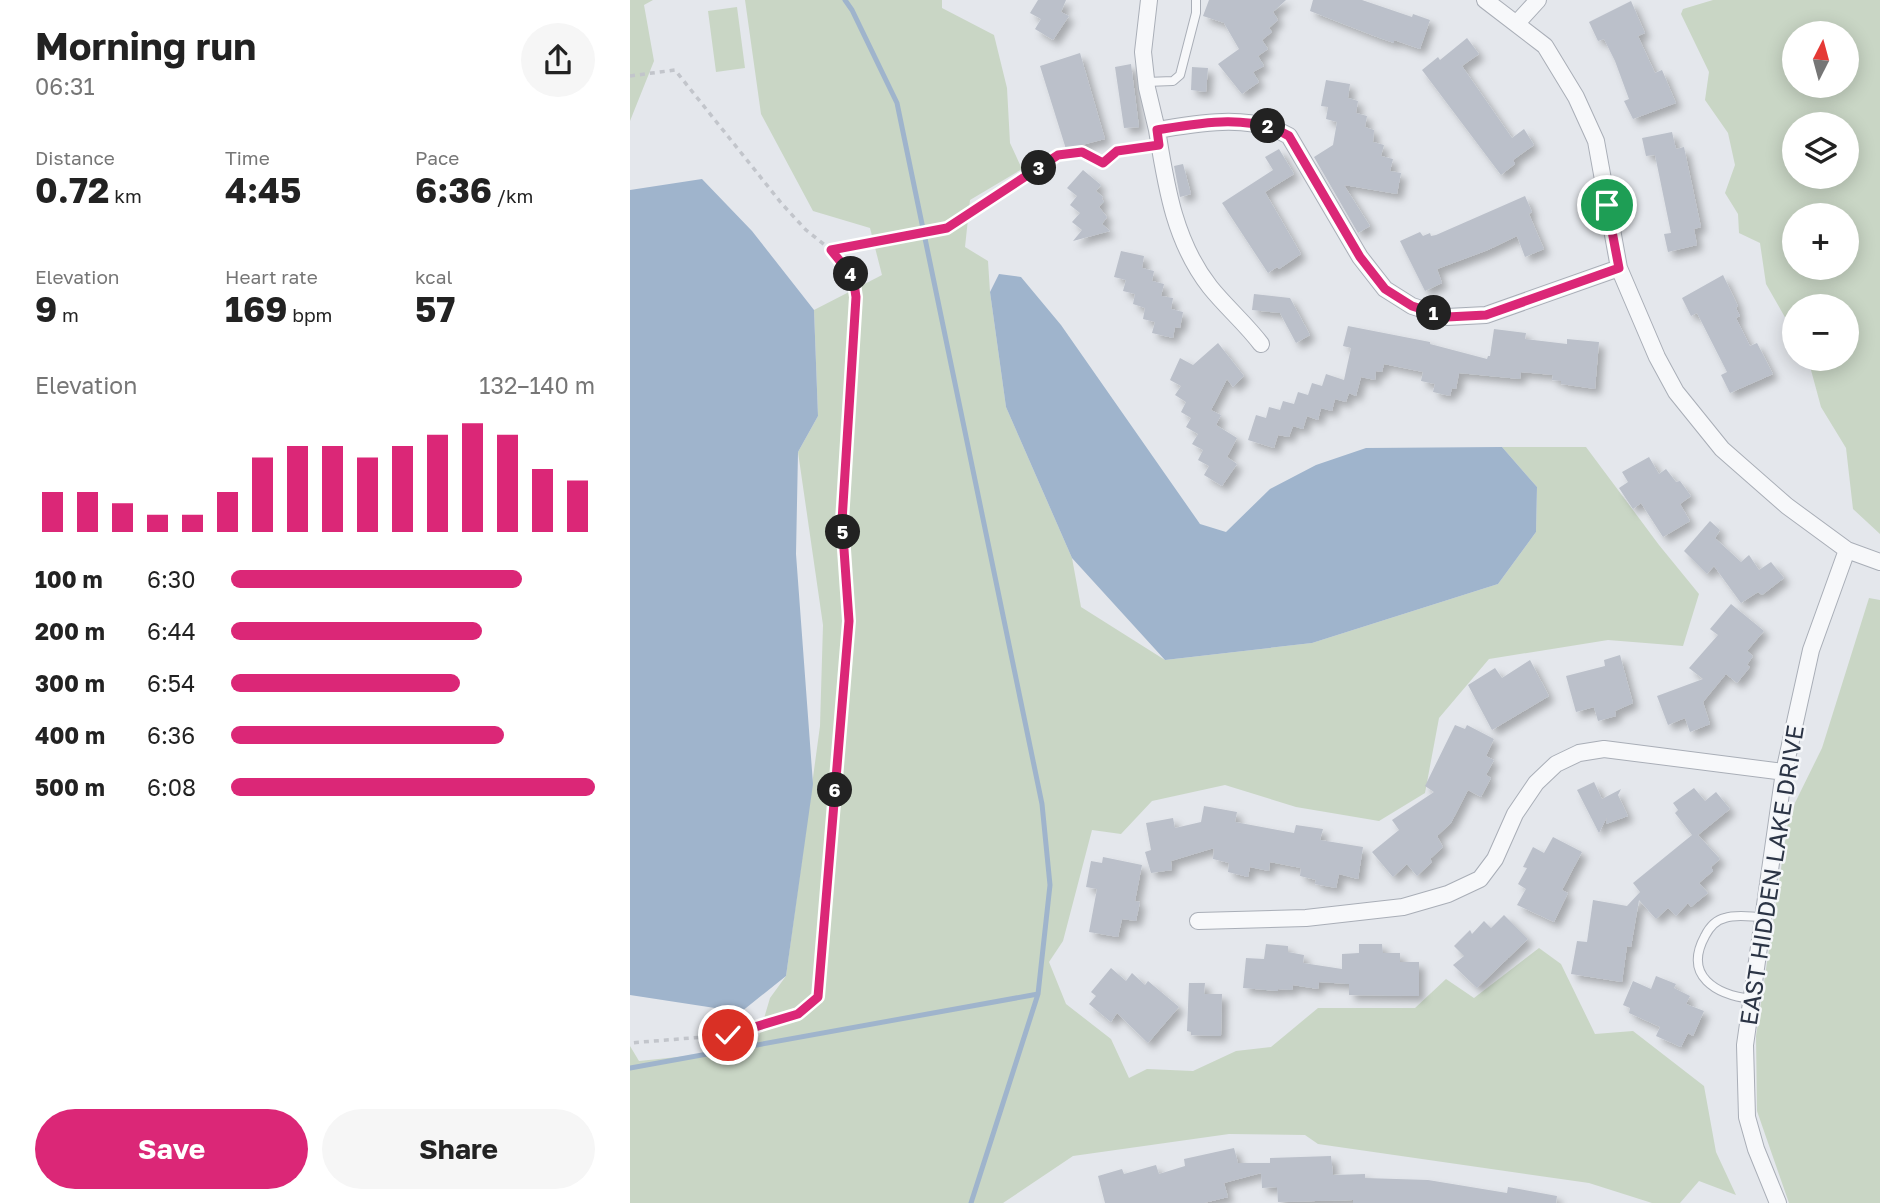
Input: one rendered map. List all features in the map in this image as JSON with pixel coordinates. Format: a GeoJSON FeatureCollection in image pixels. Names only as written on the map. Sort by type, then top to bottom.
{"type":"FeatureCollection","features":[{"type":"Feature","properties":{"kind":"street"},"geometry":{"type":"LineString","coordinates":[[1149,0],[1143,52],[1167,195],[1184,245],[1210,287],[1261,344]]}},
{"type":"Feature","properties":{"kind":"street"},"geometry":{"type":"LineString","coordinates":[[1485,0],[1545,46],[1576,97],[1596,141],[1619,268],[1657,357],[1676,392],[1722,449],[1787,506],[1847,550],[1880,562]]}},
{"type":"Feature","properties":{"kind":"street"},"geometry":{"type":"LineString","coordinates":[[1517,23],[1538,0]]}},
{"type":"Feature","properties":{"kind":"street"},"geometry":{"type":"LineString","coordinates":[[1158,137],[1204,123],[1272,126],[1289,136],[1360,257],[1385,289],[1412,306],[1447,317],[1486,315],[1619,268]]}},
{"type":"Feature","properties":{"kind":"street","name":"EAST HIDDEN LAKE DRIVE"},"geometry":{"type":"LineString","coordinates":[[1778,1203],[1756,1149],[1747,1117],[1745,1045],[1784,772],[1811,650],[1847,550]]}},
{"type":"Feature","properties":{"kind":"street"},"geometry":{"type":"LineString","coordinates":[[1198,921],[1306,918],[1403,907],[1448,894],[1480,879],[1495,859],[1515,814],[1536,783],[1556,764],[1578,753],[1604,749],[1630,751],[1784,772]]}},
{"type":"Feature","properties":{"kind":"lane"},"geometry":{"type":"LineString","coordinates":[[1146,82],[1173,81],[1180,75],[1196,13],[1196,0]]}},
{"type":"Feature","properties":{"kind":"lane"},"geometry":{"type":"LineString","coordinates":[[1752,999],[1732,997],[1709,984],[1701,973],[1697,957],[1707,932],[1718,921],[1727,916],[1763,917]]}},
{"type":"Feature","properties":{"kind":"path"},"geometry":{"type":"LineString","coordinates":[[630,76],[676,70],[782,204],[806,230],[831,250],[853,277],[856,297],[842,521],[849,621],[818,997],[798,1014],[728,1035],[630,1043]]}},
{"type":"Feature","properties":{"kind":"path"},"geometry":{"type":"LineString","coordinates":[[831,250],[947,228],[1058,155],[1082,152],[1103,163],[1117,151],[1158,137]]}},
{"type":"Feature","properties":{"kind":"green space"},"geometry":{"type":"Polygon","coordinates":[[[630,0],[653,0],[644,5],[654,61],[630,121],[630,0]]]}},
{"type":"Feature","properties":{"kind":"green space"},"geometry":{"type":"Polygon","coordinates":[[[745,0],[942,0],[942,8],[994,35],[1007,88],[1010,143],[1022,169],[970,200],[965,247],[988,261],[1006,407],[1072,558],[1081,607],[1165,660],[1312,643],[1498,584],[1536,532],[1537,487],[1502,447],[1586,447],[1699,594],[1683,646],[1608,640],[1489,659],[1439,718],[1425,793],[1379,821],[1296,807],[1225,785],[1152,801],[1121,834],[1092,830],[1063,941],[1049,962],[1066,1004],[1111,1039],[1129,1078],[1147,1069],[1193,1071],[1236,1051],[1271,1047],[1318,1008],[1415,1008],[1446,979],[1474,998],[1539,948],[1561,964],[1595,1034],[1633,1031],[1704,1086],[1716,1152],[1736,1195],[1699,1181],[1680,1203],[1652,1203],[1589,1183],[1318,1144],[1305,1135],[1229,1134],[1073,1156],[1003,1203],[630,1203],[630,1046],[639,1061],[755,1049],[770,998],[786,976],[820,726],[823,625],[798,452],[818,416],[814,310],[882,275],[870,228],[813,211],[761,114],[745,0]]]}},
{"type":"Feature","properties":{"kind":"green space"},"geometry":{"type":"Polygon","coordinates":[[[1713,0],[1880,0],[1880,534],[1853,509],[1846,448],[1821,407],[1811,371],[1859,371],[1859,294],[1782,294],[1782,312],[1766,284],[1760,243],[1739,233],[1738,214],[1725,193],[1735,165],[1728,133],[1705,100],[1709,72],[1681,14],[1683,9],[1713,0]]]}},
{"type":"Feature","properties":{"kind":"green space"},"geometry":{"type":"Polygon","coordinates":[[[737,7],[745,68],[716,72],[708,11],[737,7]]]}},
{"type":"Feature","properties":{"kind":"green space"},"geometry":{"type":"Polygon","coordinates":[[[1869,598],[1880,600],[1880,1203],[1789,1203],[1757,1111],[1756,1036],[1789,815],[1822,748],[1869,598]]]}},
{"type":"Feature","properties":{"kind":"water"},"geometry":{"type":"Polygon","coordinates":[[[702,179],[752,231],[814,310],[818,416],[798,452],[796,554],[813,784],[786,976],[741,1012],[630,995],[630,190],[702,179]]]}},
{"type":"Feature","properties":{"kind":"water"},"geometry":{"type":"Polygon","coordinates":[[[999,274],[1021,277],[1061,325],[1200,524],[1226,532],[1270,489],[1316,465],[1366,448],[1502,447],[1537,487],[1536,532],[1498,584],[1312,643],[1165,660],[1072,558],[1006,407],[990,292],[999,274]]]}},
{"type":"Feature","properties":{"kind":"building"},"geometry":{"type":"Polygon","coordinates":[[[1038,0],[1066,0],[1061,12],[1069,16],[1053,40],[1035,29],[1041,19],[1030,13],[1038,0]]]}},
{"type":"Feature","properties":{"kind":"building"},"geometry":{"type":"Polygon","coordinates":[[[1209,0],[1286,0],[1273,12],[1278,20],[1269,28],[1272,32],[1262,40],[1268,49],[1258,56],[1264,66],[1253,72],[1259,82],[1242,94],[1218,64],[1239,49],[1224,23],[1203,16],[1209,0]]]}},
{"type":"Feature","properties":{"kind":"building"},"geometry":{"type":"Polygon","coordinates":[[[1313,0],[1362,0],[1412,17],[1413,14],[1430,20],[1420,49],[1394,40],[1394,43],[1310,11],[1313,0]]]}},
{"type":"Feature","properties":{"kind":"building"},"geometry":{"type":"Polygon","coordinates":[[[1631,1],[1645,33],[1638,36],[1655,73],[1662,70],[1676,103],[1633,119],[1624,101],[1629,99],[1615,61],[1604,39],[1598,41],[1589,22],[1631,1]]]}},
{"type":"Feature","properties":{"kind":"building"},"geometry":{"type":"Polygon","coordinates":[[[1467,38],[1479,54],[1462,66],[1512,138],[1524,129],[1534,145],[1513,160],[1515,164],[1501,175],[1422,70],[1438,57],[1440,60],[1467,38]]]}},
{"type":"Feature","properties":{"kind":"building"},"geometry":{"type":"Polygon","coordinates":[[[1080,53],[1105,139],[1066,149],[1040,66],[1080,53]]]}},
{"type":"Feature","properties":{"kind":"building"},"geometry":{"type":"Polygon","coordinates":[[[1131,64],[1139,127],[1124,128],[1115,67],[1131,64]]]}},
{"type":"Feature","properties":{"kind":"building"},"geometry":{"type":"Polygon","coordinates":[[[1192,67],[1208,68],[1206,92],[1191,90],[1192,67]]]}},
{"type":"Feature","properties":{"kind":"building"},"geometry":{"type":"Polygon","coordinates":[[[1326,80],[1350,84],[1348,98],[1358,101],[1356,113],[1367,116],[1365,127],[1374,130],[1373,142],[1384,145],[1381,156],[1393,159],[1390,171],[1401,173],[1397,194],[1344,185],[1370,226],[1358,233],[1314,157],[1333,145],[1337,122],[1326,119],[1328,107],[1321,106],[1326,80]]]}},
{"type":"Feature","properties":{"kind":"building"},"geometry":{"type":"Polygon","coordinates":[[[1672,132],[1676,149],[1684,147],[1701,227],[1694,229],[1697,245],[1668,252],[1664,234],[1671,233],[1655,155],[1646,156],[1642,138],[1672,132]]]}},
{"type":"Feature","properties":{"kind":"building"},"geometry":{"type":"Polygon","coordinates":[[[1279,149],[1294,174],[1265,192],[1301,254],[1268,273],[1222,203],[1273,170],[1265,157],[1279,149]]]}},
{"type":"Feature","properties":{"kind":"building"},"geometry":{"type":"Polygon","coordinates":[[[1183,164],[1191,194],[1180,197],[1174,166],[1183,164]]]}},
{"type":"Feature","properties":{"kind":"building"},"geometry":{"type":"Polygon","coordinates":[[[1083,170],[1101,185],[1096,191],[1104,201],[1099,207],[1107,217],[1102,224],[1110,231],[1073,241],[1082,230],[1072,222],[1080,213],[1070,205],[1077,196],[1067,188],[1083,170]]]}},
{"type":"Feature","properties":{"kind":"building"},"geometry":{"type":"Polygon","coordinates":[[[1525,196],[1532,212],[1529,214],[1544,249],[1525,257],[1517,236],[1437,269],[1442,283],[1425,291],[1400,241],[1420,232],[1423,236],[1430,233],[1431,236],[1436,235],[1525,196]]]}},
{"type":"Feature","properties":{"kind":"building"},"geometry":{"type":"Polygon","coordinates":[[[1121,251],[1144,256],[1142,268],[1154,271],[1152,281],[1164,284],[1161,296],[1173,298],[1171,309],[1183,312],[1180,328],[1175,327],[1173,338],[1152,333],[1155,322],[1143,319],[1145,308],[1133,304],[1135,294],[1123,291],[1126,280],[1114,277],[1121,251]]]}},
{"type":"Feature","properties":{"kind":"building"},"geometry":{"type":"Polygon","coordinates":[[[1723,275],[1738,306],[1736,308],[1740,316],[1736,318],[1750,346],[1757,343],[1773,374],[1730,393],[1721,375],[1727,372],[1697,313],[1691,316],[1682,298],[1723,275]]]}},
{"type":"Feature","properties":{"kind":"building"},"geometry":{"type":"Polygon","coordinates":[[[1254,294],[1290,298],[1310,335],[1296,343],[1280,313],[1252,310],[1254,294]]]}},
{"type":"Feature","properties":{"kind":"building"},"geometry":{"type":"Polygon","coordinates":[[[1348,326],[1430,342],[1487,359],[1490,356],[1494,329],[1526,333],[1525,339],[1567,344],[1567,339],[1599,342],[1595,389],[1561,384],[1561,381],[1552,380],[1553,375],[1521,372],[1520,379],[1459,373],[1456,389],[1452,388],[1450,396],[1433,392],[1435,384],[1421,381],[1423,372],[1384,364],[1382,372],[1376,371],[1375,380],[1361,377],[1356,396],[1349,393],[1346,402],[1335,399],[1332,411],[1321,408],[1318,420],[1307,416],[1303,429],[1293,426],[1289,437],[1278,435],[1274,448],[1248,440],[1256,415],[1266,418],[1269,407],[1280,410],[1283,401],[1294,404],[1298,392],[1308,395],[1312,383],[1322,386],[1326,374],[1344,380],[1351,348],[1343,346],[1348,326]]]}},
{"type":"Feature","properties":{"kind":"building"},"geometry":{"type":"Polygon","coordinates":[[[1218,343],[1244,376],[1233,387],[1227,379],[1211,410],[1221,415],[1216,425],[1237,438],[1227,457],[1237,464],[1222,486],[1204,475],[1209,466],[1198,460],[1203,450],[1192,444],[1198,434],[1186,427],[1191,418],[1181,412],[1186,402],[1175,395],[1181,386],[1170,380],[1180,358],[1193,365],[1218,343]]]}},
{"type":"Feature","properties":{"kind":"building"},"geometry":{"type":"Polygon","coordinates":[[[1649,457],[1659,474],[1666,469],[1676,482],[1680,481],[1691,496],[1680,504],[1690,521],[1663,537],[1641,503],[1633,509],[1619,488],[1628,482],[1622,472],[1649,457]]]}},
{"type":"Feature","properties":{"kind":"building"},"geometry":{"type":"Polygon","coordinates":[[[1710,521],[1720,530],[1715,538],[1741,562],[1749,555],[1759,570],[1771,562],[1784,578],[1762,595],[1758,592],[1741,603],[1714,566],[1707,574],[1684,551],[1710,521]]]}},
{"type":"Feature","properties":{"kind":"building"},"geometry":{"type":"Polygon","coordinates":[[[1731,604],[1764,631],[1747,651],[1753,656],[1747,665],[1750,667],[1737,683],[1726,674],[1703,702],[1710,724],[1690,732],[1685,718],[1668,725],[1657,696],[1703,679],[1689,668],[1718,635],[1710,629],[1731,604]]]}},
{"type":"Feature","properties":{"kind":"building"},"geometry":{"type":"Polygon","coordinates":[[[1620,655],[1633,703],[1615,711],[1616,716],[1598,721],[1594,707],[1576,712],[1566,676],[1605,666],[1604,660],[1620,655]]]}},
{"type":"Feature","properties":{"kind":"building"},"geometry":{"type":"Polygon","coordinates":[[[1530,660],[1549,696],[1492,730],[1468,685],[1495,668],[1502,678],[1530,660]]]}},
{"type":"Feature","properties":{"kind":"building"},"geometry":{"type":"Polygon","coordinates":[[[1455,725],[1465,729],[1467,725],[1494,739],[1486,756],[1494,760],[1486,775],[1491,778],[1481,797],[1468,790],[1451,823],[1437,836],[1443,847],[1430,859],[1432,862],[1417,876],[1407,864],[1393,877],[1372,852],[1399,830],[1392,820],[1434,792],[1425,786],[1455,725]]]}},
{"type":"Feature","properties":{"kind":"building"},"geometry":{"type":"Polygon","coordinates":[[[1594,782],[1602,799],[1621,789],[1618,795],[1628,816],[1606,824],[1607,817],[1599,833],[1577,790],[1594,782]]]}},
{"type":"Feature","properties":{"kind":"building"},"geometry":{"type":"Polygon","coordinates":[[[1694,788],[1705,801],[1716,792],[1730,809],[1698,835],[1720,859],[1711,867],[1713,871],[1699,883],[1708,893],[1691,907],[1688,903],[1676,916],[1668,908],[1656,919],[1639,900],[1631,947],[1627,946],[1622,982],[1571,974],[1577,941],[1587,942],[1593,900],[1627,906],[1640,892],[1633,883],[1692,835],[1675,813],[1678,810],[1673,803],[1694,788]]]}},
{"type":"Feature","properties":{"kind":"building"},"geometry":{"type":"Polygon","coordinates":[[[1204,806],[1237,812],[1235,822],[1294,833],[1296,825],[1323,829],[1320,840],[1363,847],[1358,879],[1339,874],[1336,888],[1315,884],[1316,880],[1300,876],[1301,868],[1270,862],[1269,871],[1250,867],[1248,877],[1228,872],[1229,863],[1213,859],[1214,848],[1171,861],[1172,870],[1151,873],[1145,852],[1151,850],[1146,823],[1173,818],[1175,828],[1201,822],[1204,806]]]}},
{"type":"Feature","properties":{"kind":"building"},"geometry":{"type":"Polygon","coordinates":[[[1553,837],[1582,852],[1562,890],[1568,893],[1554,922],[1517,905],[1526,889],[1518,884],[1527,868],[1523,867],[1533,847],[1544,853],[1553,837]]]}},
{"type":"Feature","properties":{"kind":"building"},"geometry":{"type":"Polygon","coordinates":[[[1103,857],[1142,865],[1135,901],[1140,902],[1136,921],[1122,919],[1118,937],[1089,932],[1097,889],[1086,887],[1091,861],[1102,863],[1103,857]]]}},
{"type":"Feature","properties":{"kind":"building"},"geometry":{"type":"Polygon","coordinates":[[[1504,915],[1528,939],[1477,988],[1453,965],[1464,956],[1454,946],[1470,930],[1472,934],[1484,921],[1491,928],[1504,915]]]}},
{"type":"Feature","properties":{"kind":"building"},"geometry":{"type":"Polygon","coordinates":[[[1266,944],[1288,946],[1288,952],[1304,955],[1303,963],[1342,969],[1342,954],[1359,953],[1359,944],[1382,944],[1383,953],[1400,953],[1400,962],[1419,962],[1419,996],[1349,995],[1349,984],[1319,982],[1318,989],[1293,985],[1292,990],[1278,991],[1243,988],[1246,958],[1264,959],[1266,944]]]}},
{"type":"Feature","properties":{"kind":"building"},"geometry":{"type":"Polygon","coordinates":[[[1111,968],[1126,981],[1132,973],[1145,985],[1148,981],[1179,1007],[1148,1043],[1117,1013],[1111,1022],[1089,1004],[1096,996],[1091,992],[1111,968]]]}},
{"type":"Feature","properties":{"kind":"building"},"geometry":{"type":"Polygon","coordinates":[[[1656,976],[1676,984],[1674,988],[1690,996],[1686,1004],[1704,1011],[1693,1036],[1688,1033],[1681,1047],[1656,1036],[1660,1027],[1629,1013],[1630,1008],[1623,1005],[1633,981],[1651,989],[1656,976]]]}},
{"type":"Feature","properties":{"kind":"building"},"geometry":{"type":"Polygon","coordinates":[[[1189,983],[1205,983],[1204,994],[1222,994],[1221,1036],[1191,1035],[1191,1032],[1187,1031],[1189,983]]]}},
{"type":"Feature","properties":{"kind":"building"},"geometry":{"type":"Polygon","coordinates":[[[1234,1148],[1238,1163],[1270,1163],[1270,1158],[1331,1156],[1333,1175],[1365,1174],[1365,1178],[1428,1180],[1507,1193],[1508,1187],[1557,1196],[1556,1203],[1353,1203],[1353,1200],[1278,1202],[1277,1187],[1262,1188],[1261,1173],[1224,1183],[1228,1197],[1204,1203],[1105,1203],[1098,1176],[1122,1169],[1124,1174],[1156,1165],[1159,1174],[1185,1166],[1184,1159],[1234,1148]]]}},
{"type":"Feature","properties":{"kind":"waterway"},"geometry":{"type":"LineString","coordinates":[[845,0],[897,103],[1042,804],[1050,885],[1038,994],[971,1203]]}},
{"type":"Feature","properties":{"kind":"waterway"},"geometry":{"type":"LineString","coordinates":[[630,1068],[1038,994]]}},
{"type":"Feature","properties":{"kind":"route"},"geometry":{"type":"LineString","coordinates":[[728,1035],[798,1014],[818,997],[849,621],[842,521],[856,297],[853,277],[831,250],[947,228],[1058,155],[1082,152],[1103,163],[1117,151],[1159,145],[1157,130],[1204,123],[1272,126],[1289,136],[1360,257],[1385,289],[1412,306],[1447,317],[1486,315],[1619,268],[1607,205]]}}]}
